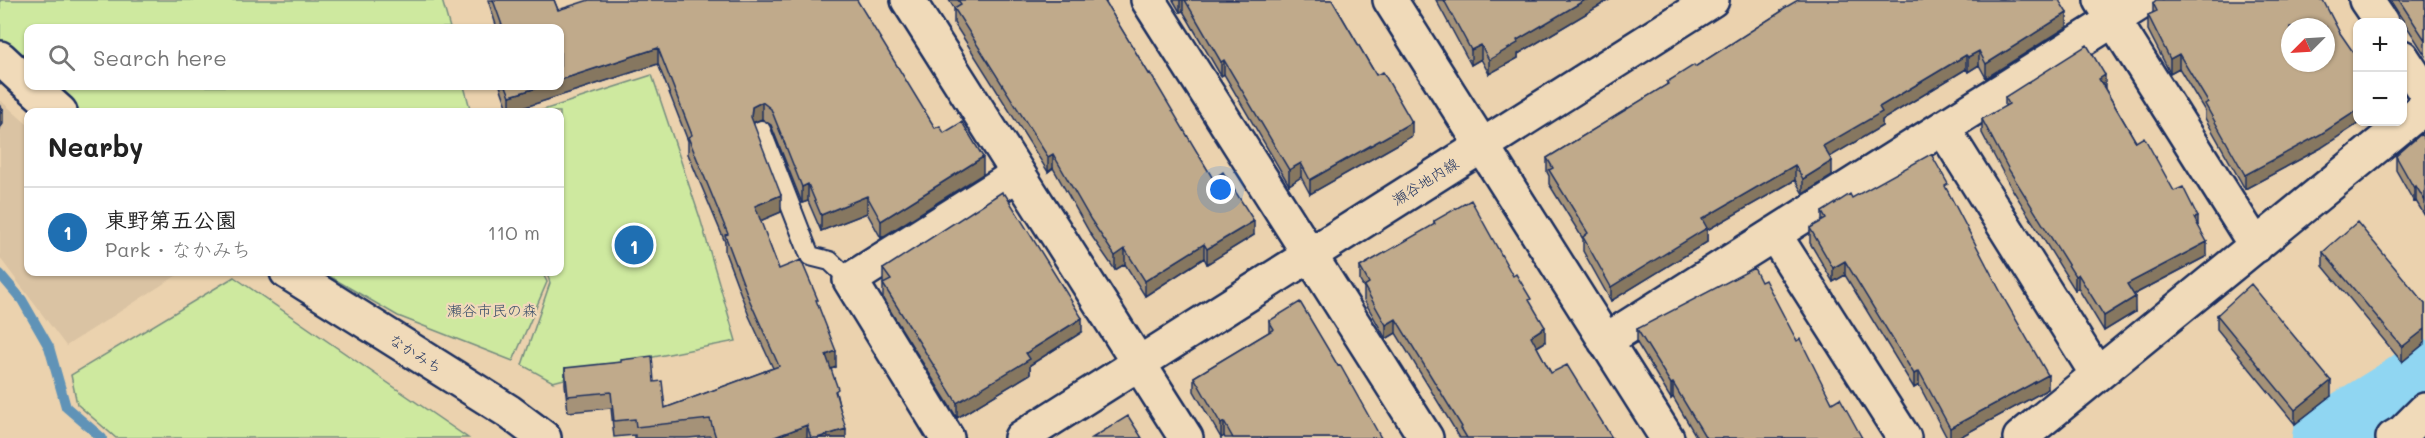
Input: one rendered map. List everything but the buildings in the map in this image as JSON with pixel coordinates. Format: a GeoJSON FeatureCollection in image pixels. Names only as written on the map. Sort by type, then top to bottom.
{"type":"FeatureCollection","features":[{"type":"Feature","properties":{"kind":"street"},"geometry":{"type":"LineString","coordinates":[[908,0],[1186,438]]}},
{"type":"Feature","properties":{"kind":"street"},"geometry":{"type":"LineString","coordinates":[[1148,0],[1426,438]]}},
{"type":"Feature","properties":{"kind":"street"},"geometry":{"type":"LineString","coordinates":[[1390,0],[1666,438]]}},
{"type":"Feature","properties":{"kind":"street","name":"瀬谷地内線"},"geometry":{"type":"LineString","coordinates":[[1021,438],[1712,0]]}},
{"type":"Feature","properties":{"kind":"street"},"geometry":{"type":"LineString","coordinates":[[1605,341],[1943,128],[2107,10],[2145,0]]}},
{"type":"Feature","properties":{"kind":"street"},"geometry":{"type":"LineString","coordinates":[[2366,0],[2378,18]]}},
{"type":"Feature","properties":{"kind":"street"},"geometry":{"type":"LineString","coordinates":[[2107,10],[2256,246]]}},
{"type":"Feature","properties":{"kind":"street"},"geometry":{"type":"LineString","coordinates":[[0,58],[24,80]]}},
{"type":"Feature","properties":{"kind":"street"},"geometry":{"type":"LineString","coordinates":[[2407,63],[2425,92]]}},
{"type":"Feature","properties":{"kind":"street"},"geometry":{"type":"LineString","coordinates":[[36,90],[56,108]]}},
{"type":"Feature","properties":{"kind":"street"},"geometry":{"type":"LineString","coordinates":[[2020,438],[2425,107]]}},
{"type":"Feature","properties":{"kind":"street"},"geometry":{"type":"LineString","coordinates":[[1943,128],[2097,374]]}},
{"type":"Feature","properties":{"kind":"street"},"geometry":{"type":"LineString","coordinates":[[947,438],[850,280],[1018,174]]}},
{"type":"Feature","properties":{"kind":"street"},"geometry":{"type":"LineString","coordinates":[[1774,234],[1904,438]]}},
{"type":"Feature","properties":{"kind":"street","name":"なかみち"},"geometry":{"type":"LineString","coordinates":[[293,276],[508,411],[544,438]]}},
{"type":"Feature","properties":{"kind":"street"},"geometry":{"type":"LineString","coordinates":[[2393,438],[2403,432],[2425,410]]}},
{"type":"Feature","properties":{"kind":"lane"},"geometry":{"type":"LineString","coordinates":[[761,130],[810,256],[830,261],[850,280]]}},
{"type":"Feature","properties":{"kind":"shaded area"},"geometry":{"type":"Polygon","coordinates":[[[0,100],[24,121],[24,276],[176,276],[66,346],[0,258],[0,100]]]}},
{"type":"Feature","properties":{"kind":"green space"},"geometry":{"type":"Polygon","coordinates":[[[0,0],[442,0],[449,24],[24,24],[24,78],[0,61],[0,0]]]}},
{"type":"Feature","properties":{"kind":"green space"},"geometry":{"type":"Polygon","coordinates":[[[652,75],[700,218],[736,341],[633,361],[553,382],[522,365],[550,283],[548,276],[564,276],[564,108],[549,108],[652,75]]]}},
{"type":"Feature","properties":{"kind":"green space"},"geometry":{"type":"Polygon","coordinates":[[[40,90],[465,90],[470,108],[66,108],[40,90]]]}},
{"type":"Feature","properties":{"kind":"green space","name":"瀬谷市民の森"},"geometry":{"type":"Polygon","coordinates":[[[329,276],[544,276],[547,282],[513,361],[398,316],[329,276]]]}},
{"type":"Feature","properties":{"kind":"green space"},"geometry":{"type":"Polygon","coordinates":[[[234,277],[468,438],[116,438],[77,404],[71,375],[234,277]]]}},
{"type":"Feature","properties":{"kind":"waterway"},"geometry":{"type":"LineString","coordinates":[[0,274],[22,300],[49,347],[66,407],[102,438]]}},
{"type":"Feature","properties":{"kind":"waterway"},"geometry":{"type":"LineString","coordinates":[[2326,438],[2425,374]]}},
{"type":"Feature","properties":{"kind":"place","name":"東野第五公園"},"geometry":{"type":"Point","coordinates":[634,245]}}]}
